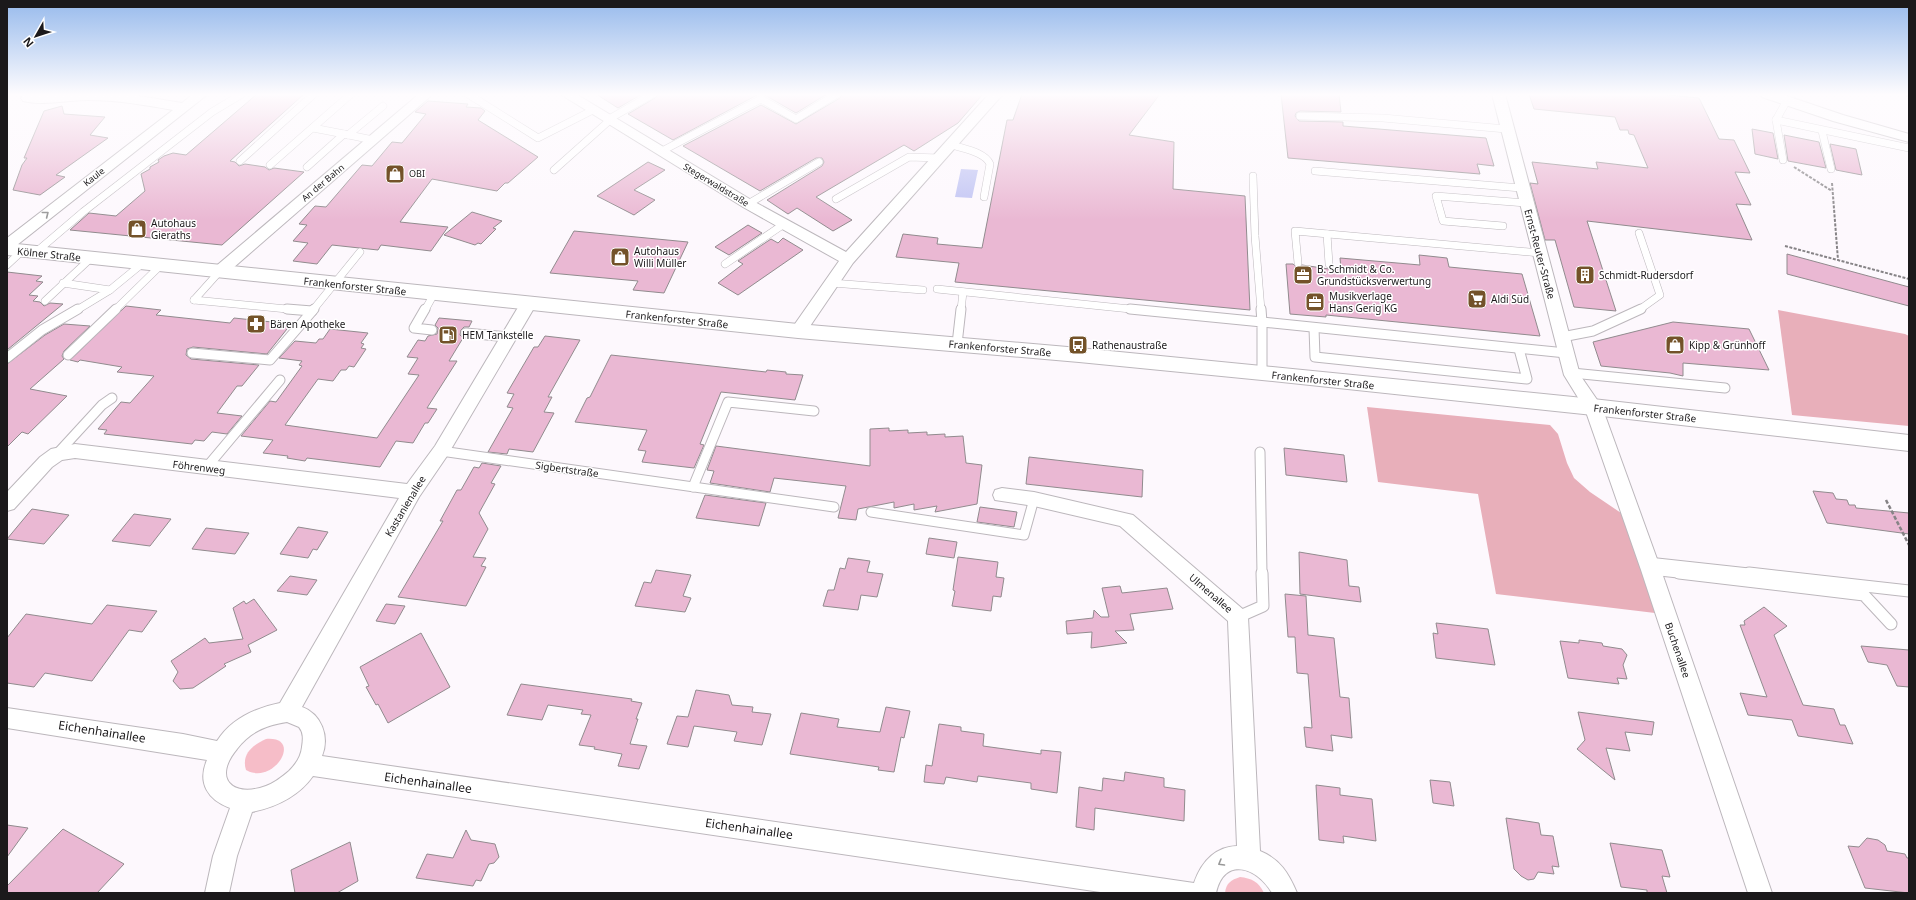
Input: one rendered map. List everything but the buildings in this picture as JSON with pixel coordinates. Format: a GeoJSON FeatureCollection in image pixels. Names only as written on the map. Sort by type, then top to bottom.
{"type":"FeatureCollection","features":[{"type":"Feature","properties":{"kind":"main road","name":"Kölner Straße"},"geometry":{"type":"LineString","coordinates":[[18,250],[91,258]]}},
{"type":"Feature","properties":{"kind":"main road","name":"Frankenforster Straße"},"geometry":{"type":"LineString","coordinates":[[91,258],[798,331],[958,344],[1262,373],[1593,407],[1909,443]]}},
{"type":"Feature","properties":{"kind":"street","name":"Kaule"},"geometry":{"type":"LineString","coordinates":[[18,250],[152,136]]}},
{"type":"Feature","properties":{"kind":"street","name":"An der Bahn"},"geometry":{"type":"LineString","coordinates":[[220,271],[378,136]]}},
{"type":"Feature","properties":{"kind":"street","name":"Stegerwaldstraße"},"geometry":{"type":"LineString","coordinates":[[637,136],[748,204],[848,259]]}},
{"type":"Feature","properties":{"kind":"street"},"geometry":{"type":"LineString","coordinates":[[798,331],[848,259],[960,136]]}},
{"type":"Feature","properties":{"kind":"street","name":"Ernst-Reuter-Straße"},"geometry":{"type":"LineString","coordinates":[[1508,136],[1572,373],[1579,388],[1593,407]]}},
{"type":"Feature","properties":{"kind":"street","name":"Kastanienallee"},"geometry":{"type":"LineString","coordinates":[[287,712],[412,492],[441,451],[529,304]]}},
{"type":"Feature","properties":{"kind":"street","name":"Buchenallee"},"geometry":{"type":"LineString","coordinates":[[1593,407],[1650,566],[1760,893]]}},
{"type":"Feature","properties":{"kind":"street","name":"Föhrenweg"},"geometry":{"type":"LineString","coordinates":[[57,454],[75,452],[412,492]]}},
{"type":"Feature","properties":{"kind":"street"},"geometry":{"type":"LineString","coordinates":[[7,504],[46,462],[57,454]]}},
{"type":"Feature","properties":{"kind":"street","name":"Ulmenallee"},"geometry":{"type":"LineString","coordinates":[[1002,495],[1034,499],[1126,520],[1238,617],[1249,859]]}},
{"type":"Feature","properties":{"kind":"street"},"geometry":{"type":"LineString","coordinates":[[287,712],[304,718],[314,730],[315,747],[308,765],[295,780],[279,792],[260,800],[244,801],[228,798],[218,789],[214,776],[217,761],[221,752],[228,742],[246,726],[268,716],[287,712]]}},
{"type":"Feature","properties":{"kind":"street","name":"Eichenhainallee"},"geometry":{"type":"LineString","coordinates":[[7,718],[183,744],[221,752]]}},
{"type":"Feature","properties":{"kind":"street","name":"Eichenhainallee"},"geometry":{"type":"LineString","coordinates":[[308,765],[1190,893]]}},
{"type":"Feature","properties":{"kind":"street"},"geometry":{"type":"LineString","coordinates":[[218,893],[224,856],[244,801]]}},
{"type":"Feature","properties":{"kind":"street"},"geometry":{"type":"LineString","coordinates":[[1204,893],[1206,881],[1212,869],[1222,861],[1235,857],[1249,859],[1265,866],[1278,878],[1285,893]]}},
{"type":"Feature","properties":{"kind":"lane"},"geometry":{"type":"LineString","coordinates":[[7,265],[18,250],[83,212],[181,136]]}},
{"type":"Feature","properties":{"kind":"lane"},"geometry":{"type":"LineString","coordinates":[[240,161],[268,136]]}},
{"type":"Feature","properties":{"kind":"lane"},"geometry":{"type":"LineString","coordinates":[[270,165],[304,136]]}},
{"type":"Feature","properties":{"kind":"lane"},"geometry":{"type":"LineString","coordinates":[[307,168],[345,136]]}},
{"type":"Feature","properties":{"kind":"lane"},"geometry":{"type":"LineString","coordinates":[[351,136],[373,140]]}},
{"type":"Feature","properties":{"kind":"lane"},"geometry":{"type":"LineString","coordinates":[[554,170],[592,136]]}},
{"type":"Feature","properties":{"kind":"lane"},"geometry":{"type":"LineString","coordinates":[[662,151],[691,136]]}},
{"type":"Feature","properties":{"kind":"lane"},"geometry":{"type":"LineString","coordinates":[[1779,136],[1783,160]]}},
{"type":"Feature","properties":{"kind":"lane"},"geometry":{"type":"LineString","coordinates":[[1823,136],[1831,169]]}},
{"type":"Feature","properties":{"kind":"lane"},"geometry":{"type":"LineString","coordinates":[[1848,136],[1909,148]]}},
{"type":"Feature","properties":{"kind":"lane"},"geometry":{"type":"LineString","coordinates":[[952,145],[975,152],[988,159],[990,164],[984,197]]}},
{"type":"Feature","properties":{"kind":"lane"},"geometry":{"type":"LineString","coordinates":[[836,199],[909,158],[939,158]]}},
{"type":"Feature","properties":{"kind":"lane"},"geometry":{"type":"LineString","coordinates":[[748,204],[819,162]]}},
{"type":"Feature","properties":{"kind":"lane"},"geometry":{"type":"LineString","coordinates":[[1315,171],[1522,188]]}},
{"type":"Feature","properties":{"kind":"lane"},"geometry":{"type":"LineString","coordinates":[[1253,176],[1255,236],[1262,322],[1262,373]]}},
{"type":"Feature","properties":{"kind":"lane"},"geometry":{"type":"LineString","coordinates":[[1503,226],[1443,220],[1436,196],[1526,203]]}},
{"type":"Feature","properties":{"kind":"lane"},"geometry":{"type":"LineString","coordinates":[[725,264],[784,224]]}},
{"type":"Feature","properties":{"kind":"lane"},"geometry":{"type":"LineString","coordinates":[[1298,263],[1295,231],[1540,253]]}},
{"type":"Feature","properties":{"kind":"lane"},"geometry":{"type":"LineString","coordinates":[[1562,337],[1583,335],[1651,304],[1660,295],[1639,233]]}},
{"type":"Feature","properties":{"kind":"lane"},"geometry":{"type":"LineString","coordinates":[[1327,234],[1329,264]]}},
{"type":"Feature","properties":{"kind":"lane"},"geometry":{"type":"LineString","coordinates":[[192,353],[270,360],[336,283],[360,252]]}},
{"type":"Feature","properties":{"kind":"lane"},"geometry":{"type":"LineString","coordinates":[[45,301],[91,258]]}},
{"type":"Feature","properties":{"kind":"lane"},"geometry":{"type":"LineString","coordinates":[[7,358],[42,330],[110,290],[129,276],[152,264]]}},
{"type":"Feature","properties":{"kind":"lane"},"geometry":{"type":"LineString","coordinates":[[68,355],[152,264]]}},
{"type":"Feature","properties":{"kind":"lane"},"geometry":{"type":"LineString","coordinates":[[220,271],[194,300],[312,311]]}},
{"type":"Feature","properties":{"kind":"lane"},"geometry":{"type":"LineString","coordinates":[[63,283],[110,290]]}},
{"type":"Feature","properties":{"kind":"lane"},"geometry":{"type":"LineString","coordinates":[[832,283],[923,290]]}},
{"type":"Feature","properties":{"kind":"lane"},"geometry":{"type":"LineString","coordinates":[[937,289],[1566,353]]}},
{"type":"Feature","properties":{"kind":"lane"},"geometry":{"type":"LineString","coordinates":[[958,344],[963,292]]}},
{"type":"Feature","properties":{"kind":"lane"},"geometry":{"type":"LineString","coordinates":[[432,330],[414,328],[434,294]]}},
{"type":"Feature","properties":{"kind":"lane"},"geometry":{"type":"LineString","coordinates":[[1314,328],[1315,357],[1528,379],[1519,349]]}},
{"type":"Feature","properties":{"kind":"lane"},"geometry":{"type":"LineString","coordinates":[[466,332],[508,337]]}},
{"type":"Feature","properties":{"kind":"lane"},"geometry":{"type":"LineString","coordinates":[[1572,373],[1726,388]]}},
{"type":"Feature","properties":{"kind":"lane"},"geometry":{"type":"LineString","coordinates":[[206,468],[280,380]]}},
{"type":"Feature","properties":{"kind":"lane"},"geometry":{"type":"LineString","coordinates":[[57,454],[102,405],[112,398]]}},
{"type":"Feature","properties":{"kind":"lane"},"geometry":{"type":"LineString","coordinates":[[693,486],[728,402],[814,411]]}},
{"type":"Feature","properties":{"kind":"lane","name":"Sigbertstraße"},"geometry":{"type":"LineString","coordinates":[[441,451],[834,507]]}},
{"type":"Feature","properties":{"kind":"lane"},"geometry":{"type":"LineString","coordinates":[[1238,617],[1263,606],[1260,452]]}},
{"type":"Feature","properties":{"kind":"lane"},"geometry":{"type":"LineString","coordinates":[[871,512],[1024,535],[1034,499]]}},
{"type":"Feature","properties":{"kind":"lane"},"geometry":{"type":"LineString","coordinates":[[1650,566],[1909,591]]}},
{"type":"Feature","properties":{"kind":"lane"},"geometry":{"type":"LineString","coordinates":[[1650,566],[1864,595],[1891,624]]}},
{"type":"Feature","properties":{"kind":"path"},"geometry":{"type":"LineString","coordinates":[[1783,160],[1832,191]]}},
{"type":"Feature","properties":{"kind":"path"},"geometry":{"type":"LineString","coordinates":[[1831,169],[1838,260]]}},
{"type":"Feature","properties":{"kind":"path"},"geometry":{"type":"LineString","coordinates":[[1785,246],[1909,279]]}},
{"type":"Feature","properties":{"kind":"path"},"geometry":{"type":"LineString","coordinates":[[1886,500],[1909,544]]}},
{"type":"Feature","properties":{"kind":"shaded area"},"geometry":{"type":"Polygon","coordinates":[[[1778,310],[1909,336],[1909,426],[1792,415],[1778,310]]]}},
{"type":"Feature","properties":{"kind":"shaded area"},"geometry":{"type":"Polygon","coordinates":[[[1367,407],[1550,425],[1558,434],[1567,463],[1574,478],[1590,492],[1624,515],[1655,613],[1496,594],[1478,494],[1378,482],[1367,407]]]}},
{"type":"Feature","properties":{"kind":"shaded area"},"geometry":{"type":"Polygon","coordinates":[[[266,739],[277,740],[283,745],[284,752],[281,759],[275,766],[266,771],[256,773],[246,770],[245,759],[249,751],[266,739]]]}},
{"type":"Feature","properties":{"kind":"shaded area"},"geometry":{"type":"Polygon","coordinates":[[[1240,877],[1248,878],[1254,881],[1260,886],[1264,893],[1225,893],[1226,887],[1230,882],[1240,877]]]}},
{"type":"Feature","properties":{"kind":"water"},"geometry":{"type":"Polygon","coordinates":[[[961,169],[978,170],[972,198],[955,197],[961,169]]]}},
{"type":"Feature","properties":{"kind":"place","name":"OBI"},"geometry":{"type":"Point","coordinates":[395,174]}},
{"type":"Feature","properties":{"kind":"place","name":"Autohaus Gieraths"},"geometry":{"type":"Point","coordinates":[137,229]}},
{"type":"Feature","properties":{"kind":"place","name":"Autohaus Willi Müller"},"geometry":{"type":"Point","coordinates":[620,257]}},
{"type":"Feature","properties":{"kind":"place","name":"B. Schmidt & Co. Grundstücksverwertung"},"geometry":{"type":"Point","coordinates":[1303,275]}},
{"type":"Feature","properties":{"kind":"place","name":"Schmidt-Rudersdorf"},"geometry":{"type":"Point","coordinates":[1585,275]}},
{"type":"Feature","properties":{"kind":"place","name":"Aldi Süd"},"geometry":{"type":"Point","coordinates":[1477,299]}},
{"type":"Feature","properties":{"kind":"place","name":"Musikverlage Hans Gerig KG"},"geometry":{"type":"Point","coordinates":[1315,302]}},
{"type":"Feature","properties":{"kind":"place","name":"Bären Apotheke"},"geometry":{"type":"Point","coordinates":[256,324]}},
{"type":"Feature","properties":{"kind":"place","name":"HEM Tankstelle"},"geometry":{"type":"Point","coordinates":[448,335]}},
{"type":"Feature","properties":{"kind":"place","name":"Rathenaustraße"},"geometry":{"type":"Point","coordinates":[1078,345]}},
{"type":"Feature","properties":{"kind":"place","name":"Kipp & Grünhoff"},"geometry":{"type":"Point","coordinates":[1675,345]}}]}
